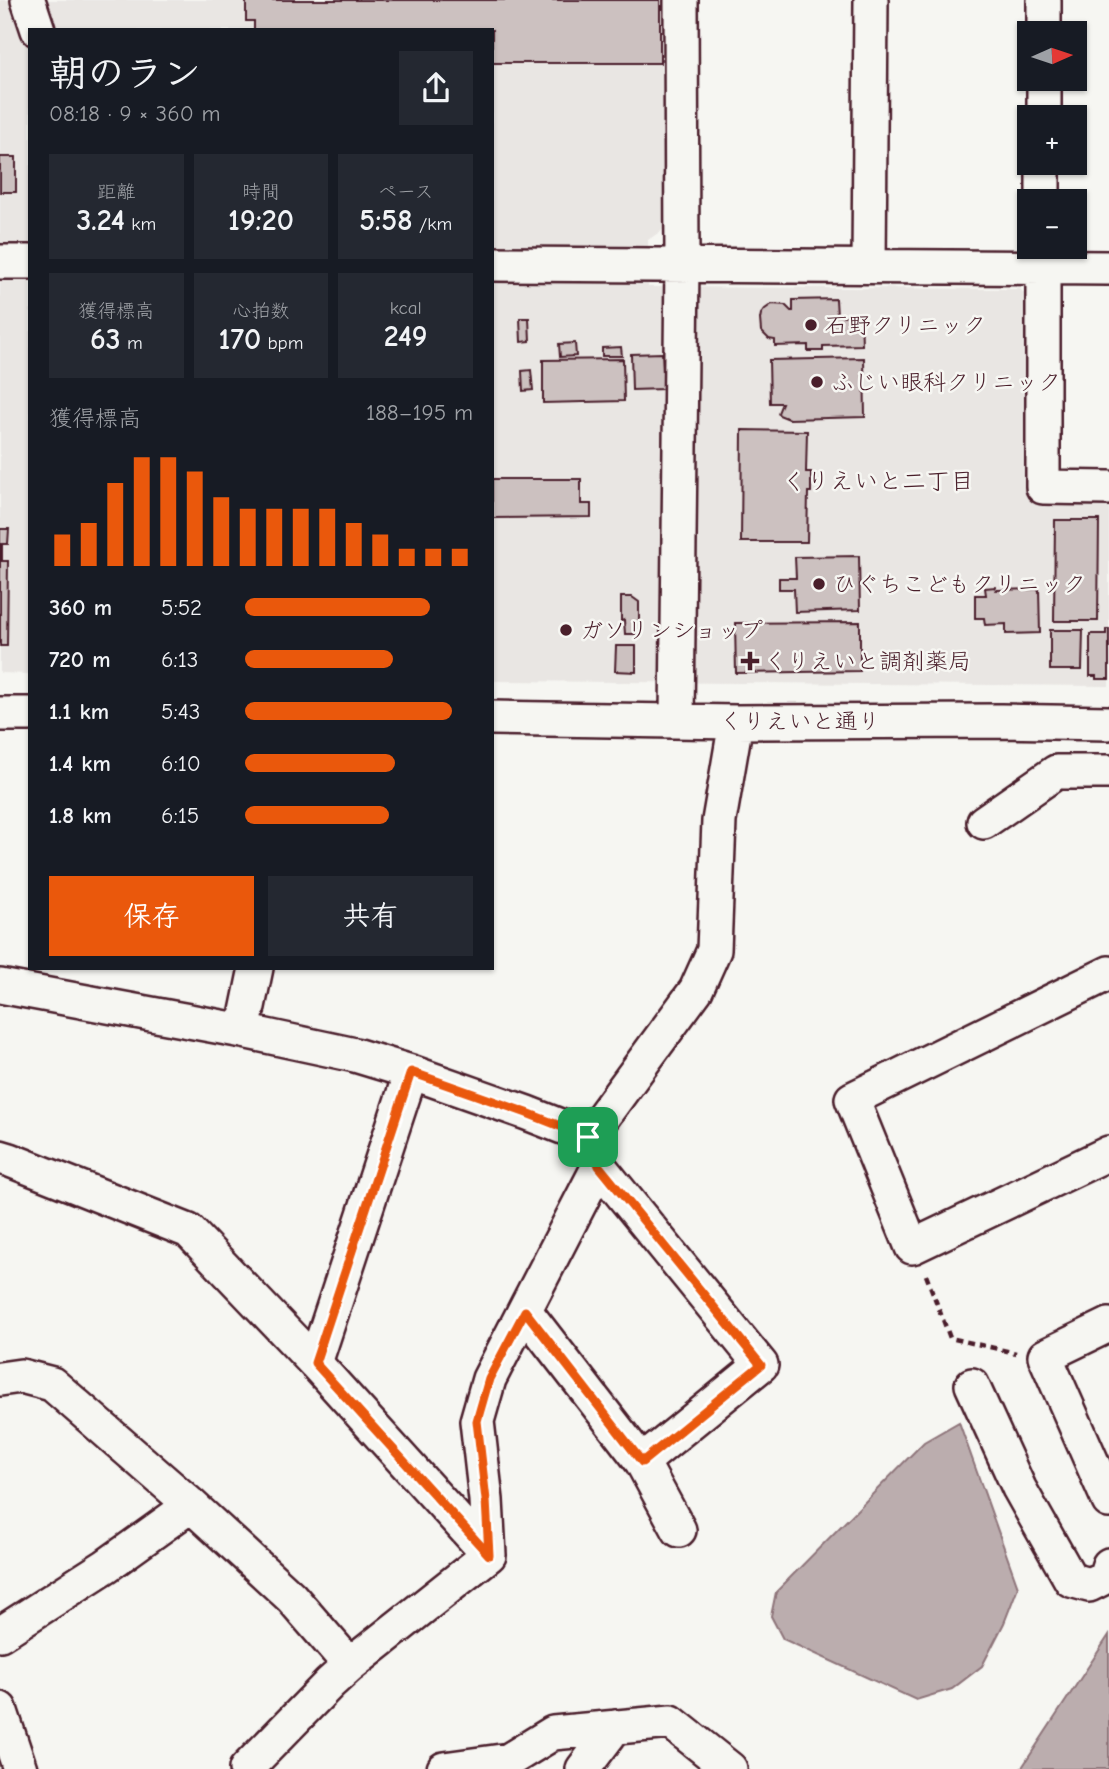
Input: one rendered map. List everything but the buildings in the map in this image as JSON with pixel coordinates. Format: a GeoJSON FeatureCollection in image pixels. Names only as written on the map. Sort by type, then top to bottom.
{"type":"FeatureCollection","features":[{"type":"Feature","properties":{"kind":"street"},"geometry":{"type":"LineString","coordinates":[[28,0],[37,28]]}},
{"type":"Feature","properties":{"kind":"street"},"geometry":{"type":"LineString","coordinates":[[677,720],[682,264],[681,0]]}},
{"type":"Feature","properties":{"kind":"street"},"geometry":{"type":"LineString","coordinates":[[869,266],[871,0]]}},
{"type":"Feature","properties":{"kind":"street"},"geometry":{"type":"LineString","coordinates":[[1044,0],[1044,21]]}},
{"type":"Feature","properties":{"kind":"street"},"geometry":{"type":"LineString","coordinates":[[494,264],[869,266],[1017,257]]}},
{"type":"Feature","properties":{"kind":"street"},"geometry":{"type":"LineString","coordinates":[[1043,259],[1043,487],[1109,488]]}},
{"type":"Feature","properties":{"kind":"street"},"geometry":{"type":"LineString","coordinates":[[1060,259],[1109,268]]}},
{"type":"Feature","properties":{"kind":"street"},"geometry":{"type":"LineString","coordinates":[[0,262],[28,262]]}},
{"type":"Feature","properties":{"kind":"street"},"geometry":{"type":"LineString","coordinates":[[0,714],[28,715]]}},
{"type":"Feature","properties":{"kind":"street","name":"くりえいと通り"},"geometry":{"type":"LineString","coordinates":[[494,718],[1109,723]]}},
{"type":"Feature","properties":{"kind":"street"},"geometry":{"type":"LineString","coordinates":[[489,1555],[477,1421],[489,1379],[525,1311],[593,1152],[696,990],[714,950],[719,821],[736,722]]}},
{"type":"Feature","properties":{"kind":"street"},"geometry":{"type":"LineString","coordinates":[[984,822],[1056,772],[1109,772]]}},
{"type":"Feature","properties":{"kind":"street"},"geometry":{"type":"LineString","coordinates":[[243,1031],[256,970]]}},
{"type":"Feature","properties":{"kind":"street"},"geometry":{"type":"LineString","coordinates":[[1109,974],[852,1099],[912,1247],[1109,1153]]}},
{"type":"Feature","properties":{"kind":"street"},"geometry":{"type":"LineString","coordinates":[[0,985],[355,1055],[527,1113],[593,1152],[761,1365],[642,1462]]}},
{"type":"Feature","properties":{"kind":"street"},"geometry":{"type":"LineString","coordinates":[[315,1363],[411,1072]]}},
{"type":"Feature","properties":{"kind":"street"},"geometry":{"type":"LineString","coordinates":[[0,1157],[189,1231],[315,1363],[489,1555]]}},
{"type":"Feature","properties":{"kind":"street"},"geometry":{"type":"LineString","coordinates":[[525,1311],[642,1462],[679,1530]]}},
{"type":"Feature","properties":{"kind":"street"},"geometry":{"type":"LineString","coordinates":[[1109,1325],[1045,1356],[1109,1501]]}},
{"type":"Feature","properties":{"kind":"street"},"geometry":{"type":"LineString","coordinates":[[0,1379],[22,1376],[52,1384],[292,1597],[350,1665]]}},
{"type":"Feature","properties":{"kind":"street"},"geometry":{"type":"LineString","coordinates":[[972,1385],[1019,1488],[1071,1580],[1089,1586],[1105,1577],[1109,1565]]}},
{"type":"Feature","properties":{"kind":"street"},"geometry":{"type":"LineString","coordinates":[[0,1634],[106,1566],[191,1505]]}},
{"type":"Feature","properties":{"kind":"street"},"geometry":{"type":"LineString","coordinates":[[246,1769],[350,1665],[489,1555]]}},
{"type":"Feature","properties":{"kind":"street"},"geometry":{"type":"LineString","coordinates":[[0,1709],[20,1769]]}},
{"type":"Feature","properties":{"kind":"street"},"geometry":{"type":"LineString","coordinates":[[444,1769],[509,1760],[553,1733],[671,1721],[730,1769]]}},
{"type":"Feature","properties":{"kind":"street"},"geometry":{"type":"LineString","coordinates":[[583,1769],[615,1727]]}},
{"type":"Feature","properties":{"kind":"path"},"geometry":{"type":"LineString","coordinates":[[912,1247],[921,1260],[950,1338],[1026,1355],[1045,1356]]}},
{"type":"Feature","properties":{"kind":"shaded area"},"geometry":{"type":"Polygon","coordinates":[[[0,0],[669,0],[667,227],[648,240],[648,287],[1020,289],[1029,298],[1030,500],[1109,500],[1109,686],[494,681],[494,28],[28,28],[28,674],[0,673],[0,0]]]}},
{"type":"Feature","properties":{"kind":"shaded area"},"geometry":{"type":"Polygon","coordinates":[[[959,1422],[1018,1587],[1004,1623],[982,1666],[952,1689],[916,1700],[783,1639],[771,1616],[776,1592],[924,1442],[959,1422]]]}},
{"type":"Feature","properties":{"kind":"shaded area"},"geometry":{"type":"Polygon","coordinates":[[[1109,1635],[1109,1769],[1021,1769],[1109,1635]]]}},
{"type":"Feature","properties":{"kind":"place","name":"石野クリニック"},"geometry":{"type":"Point","coordinates":[811,325]}},
{"type":"Feature","properties":{"kind":"place","name":"ふじい眼科クリニック"},"geometry":{"type":"Point","coordinates":[817,382]}},
{"type":"Feature","properties":{"kind":"place","name":"ひぐちこどもクリニック"},"geometry":{"type":"Point","coordinates":[819,584]}},
{"type":"Feature","properties":{"kind":"place","name":"ガソリンショップ"},"geometry":{"type":"Point","coordinates":[566,630]}},
{"type":"Feature","properties":{"kind":"place","name":"くりえいと調剤薬局"},"geometry":{"type":"Point","coordinates":[750,661]}},
{"type":"Feature","properties":{"kind":"district","name":"くりえいと二丁目"},"geometry":{"type":"Point","coordinates":[878,481]}},
{"type":"Feature","properties":{"kind":"route"},"geometry":{"type":"LineString","coordinates":[[411,1072],[588,1137],[599,1166],[761,1365],[642,1462],[525,1311],[489,1379],[477,1421],[489,1555],[315,1363],[411,1072]]}}]}
